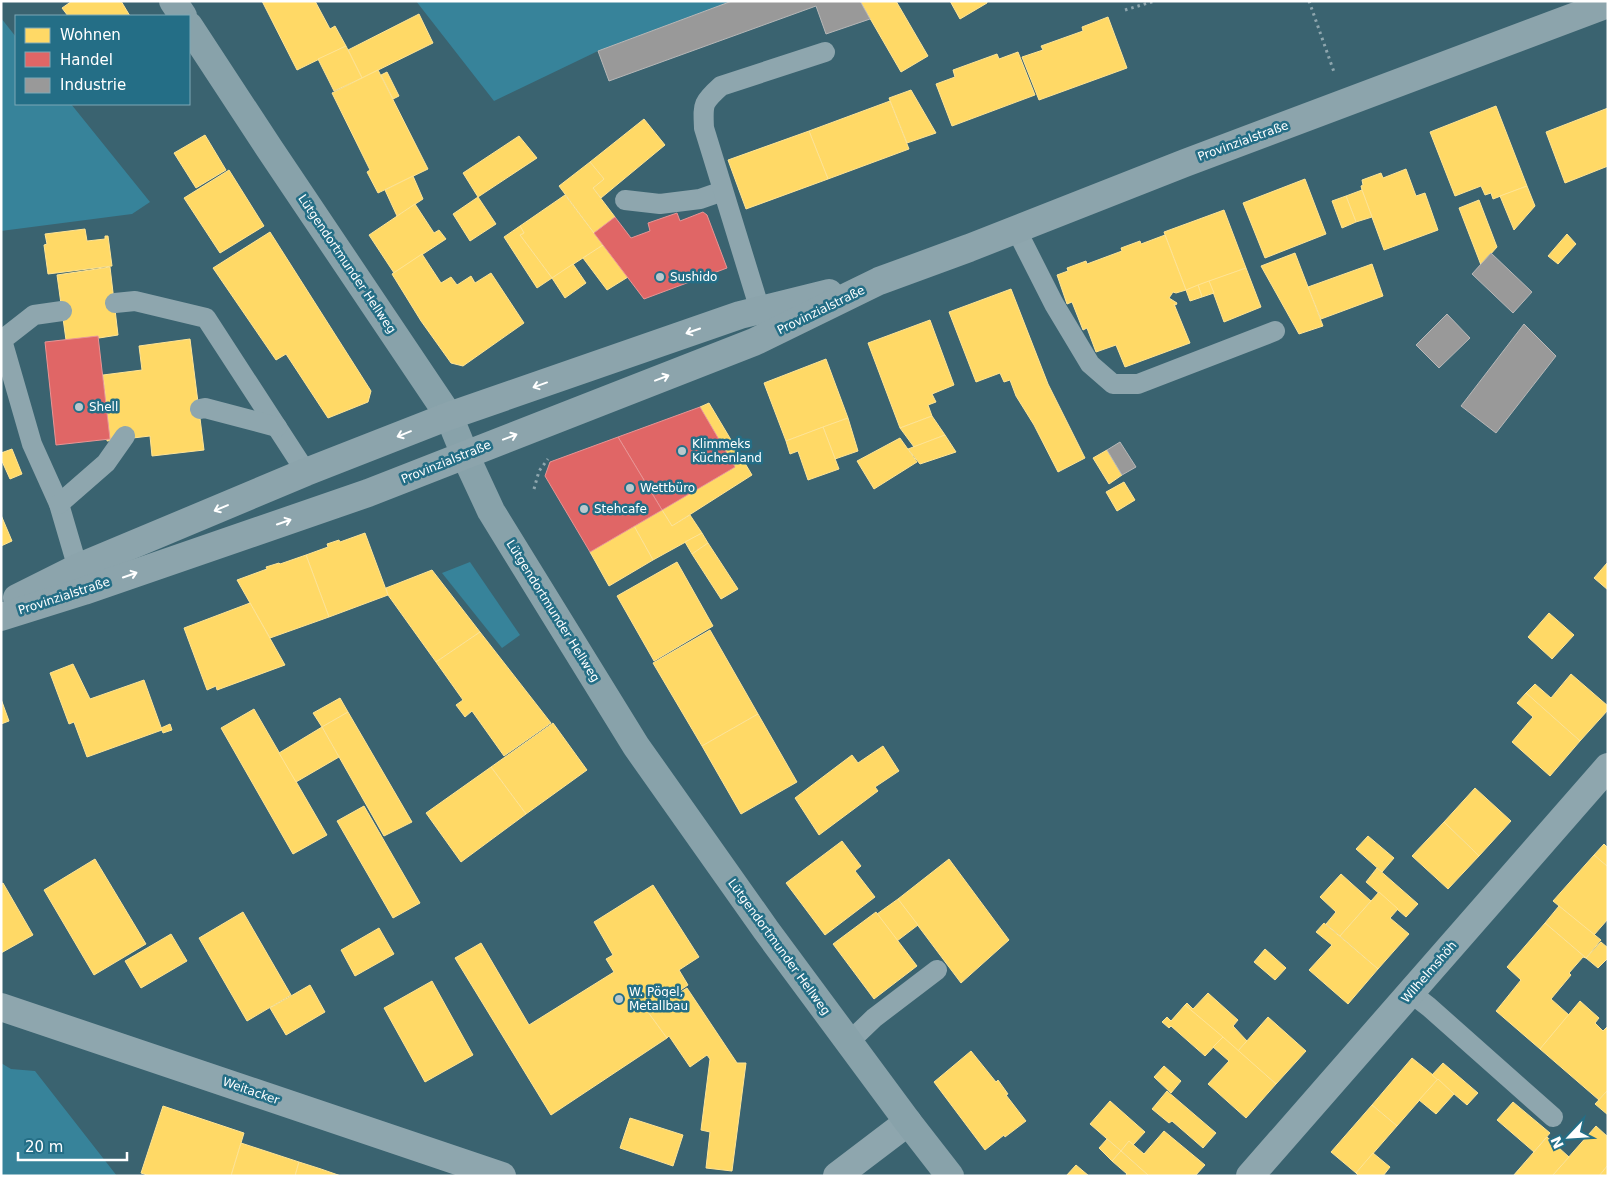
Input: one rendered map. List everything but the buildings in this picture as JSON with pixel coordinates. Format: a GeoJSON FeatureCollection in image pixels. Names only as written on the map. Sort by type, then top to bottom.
{"type":"FeatureCollection","features":[{"type":"Feature","properties":{"kind":"main road"},"geometry":{"type":"LineString","coordinates":[[173,1],[182,15]]}},
{"type":"Feature","properties":{"kind":"main road","name":"Provinzialstraße"},"geometry":{"type":"LineString","coordinates":[[1,606],[80,579],[368,493],[754,342],[879,281],[1185,163],[1608,4]]}},
{"type":"Feature","properties":{"kind":"main road","name":"Lütgendortmunder Hellweg"},"geometry":{"type":"LineString","coordinates":[[190,28],[449,416],[491,511],[636,746],[766,930],[950,1176]]}},
{"type":"Feature","properties":{"kind":"main road","name":"Provinzialstraße"},"geometry":{"type":"LineString","coordinates":[[1,616],[306,472],[449,416],[740,315],[879,281]]}},
{"type":"Feature","properties":{"kind":"street","name":"Wilhelmshöh"},"geometry":{"type":"LineString","coordinates":[[1250,1176],[1608,767]]}},
{"type":"Feature","properties":{"kind":"street","name":"Weitacker"},"geometry":{"type":"LineString","coordinates":[[1,1007],[502,1176]]}},
{"type":"Feature","properties":{"kind":"street"},"geometry":{"type":"LineString","coordinates":[[836,1176],[908,1122]]}},
{"type":"Feature","properties":{"kind":"lane"},"geometry":{"type":"LineString","coordinates":[[760,310],[704,128],[703,106],[708,97],[721,86],[825,52]]}},
{"type":"Feature","properties":{"kind":"lane"},"geometry":{"type":"LineString","coordinates":[[625,200],[660,204],[700,199],[723,191]]}},
{"type":"Feature","properties":{"kind":"lane"},"geometry":{"type":"LineString","coordinates":[[1016,229],[1054,304],[1090,364],[1113,384],[1138,384],[1275,331]]}},
{"type":"Feature","properties":{"kind":"lane"},"geometry":{"type":"LineString","coordinates":[[115,303],[135,301],[206,318],[306,472]]}},
{"type":"Feature","properties":{"kind":"lane"},"geometry":{"type":"LineString","coordinates":[[62,311],[34,315],[2,340],[32,444],[59,504],[80,579]]}},
{"type":"Feature","properties":{"kind":"lane"},"geometry":{"type":"LineString","coordinates":[[200,409],[205,408],[277,427]]}},
{"type":"Feature","properties":{"kind":"lane"},"geometry":{"type":"LineString","coordinates":[[59,504],[106,463],[125,436]]}},
{"type":"Feature","properties":{"kind":"lane"},"geometry":{"type":"LineString","coordinates":[[849,1042],[874,1018],[937,970]]}},
{"type":"Feature","properties":{"kind":"lane"},"geometry":{"type":"LineString","coordinates":[[1411,993],[1553,1117]]}},
{"type":"Feature","properties":{"kind":"path"},"geometry":{"type":"LineString","coordinates":[[1125,10],[1155,1]]}},
{"type":"Feature","properties":{"kind":"path"},"geometry":{"type":"LineString","coordinates":[[1308,1],[1336,75]]}},
{"type":"Feature","properties":{"kind":"path"},"geometry":{"type":"LineString","coordinates":[[534,489],[539,471],[553,453]]}},
{"type":"Feature","properties":{"kind":"shaded area"},"geometry":{"type":"Polygon","coordinates":[[[416,1],[732,1],[598,51],[494,101],[416,1]]]}},
{"type":"Feature","properties":{"kind":"shaded area"},"geometry":{"type":"Polygon","coordinates":[[[1,18],[15,36],[15,105],[72,105],[150,202],[132,214],[1,231],[1,18]]]}},
{"type":"Feature","properties":{"kind":"shaded area"},"geometry":{"type":"Polygon","coordinates":[[[470,562],[520,635],[502,648],[442,573],[470,562]]]}},
{"type":"Feature","properties":{"kind":"shaded area"},"geometry":{"type":"Polygon","coordinates":[[[1,1063],[11,1069],[35,1071],[117,1176],[1,1176],[1,1063]]]}},
{"type":"Feature","properties":{"kind":"place","name":"Sushido"},"geometry":{"type":"Point","coordinates":[660,277]}},
{"type":"Feature","properties":{"kind":"place","name":"Shell"},"geometry":{"type":"Point","coordinates":[79,407]}},
{"type":"Feature","properties":{"kind":"place","name":"Klimmeks Küchenland"},"geometry":{"type":"Point","coordinates":[682,451]}},
{"type":"Feature","properties":{"kind":"place","name":"Wettbüro"},"geometry":{"type":"Point","coordinates":[630,488]}},
{"type":"Feature","properties":{"kind":"place","name":"Stehcafe"},"geometry":{"type":"Point","coordinates":[584,509]}},
{"type":"Feature","properties":{"kind":"place","name":"W. Pögel, Metallbau"},"geometry":{"type":"Point","coordinates":[619,999]}}]}
